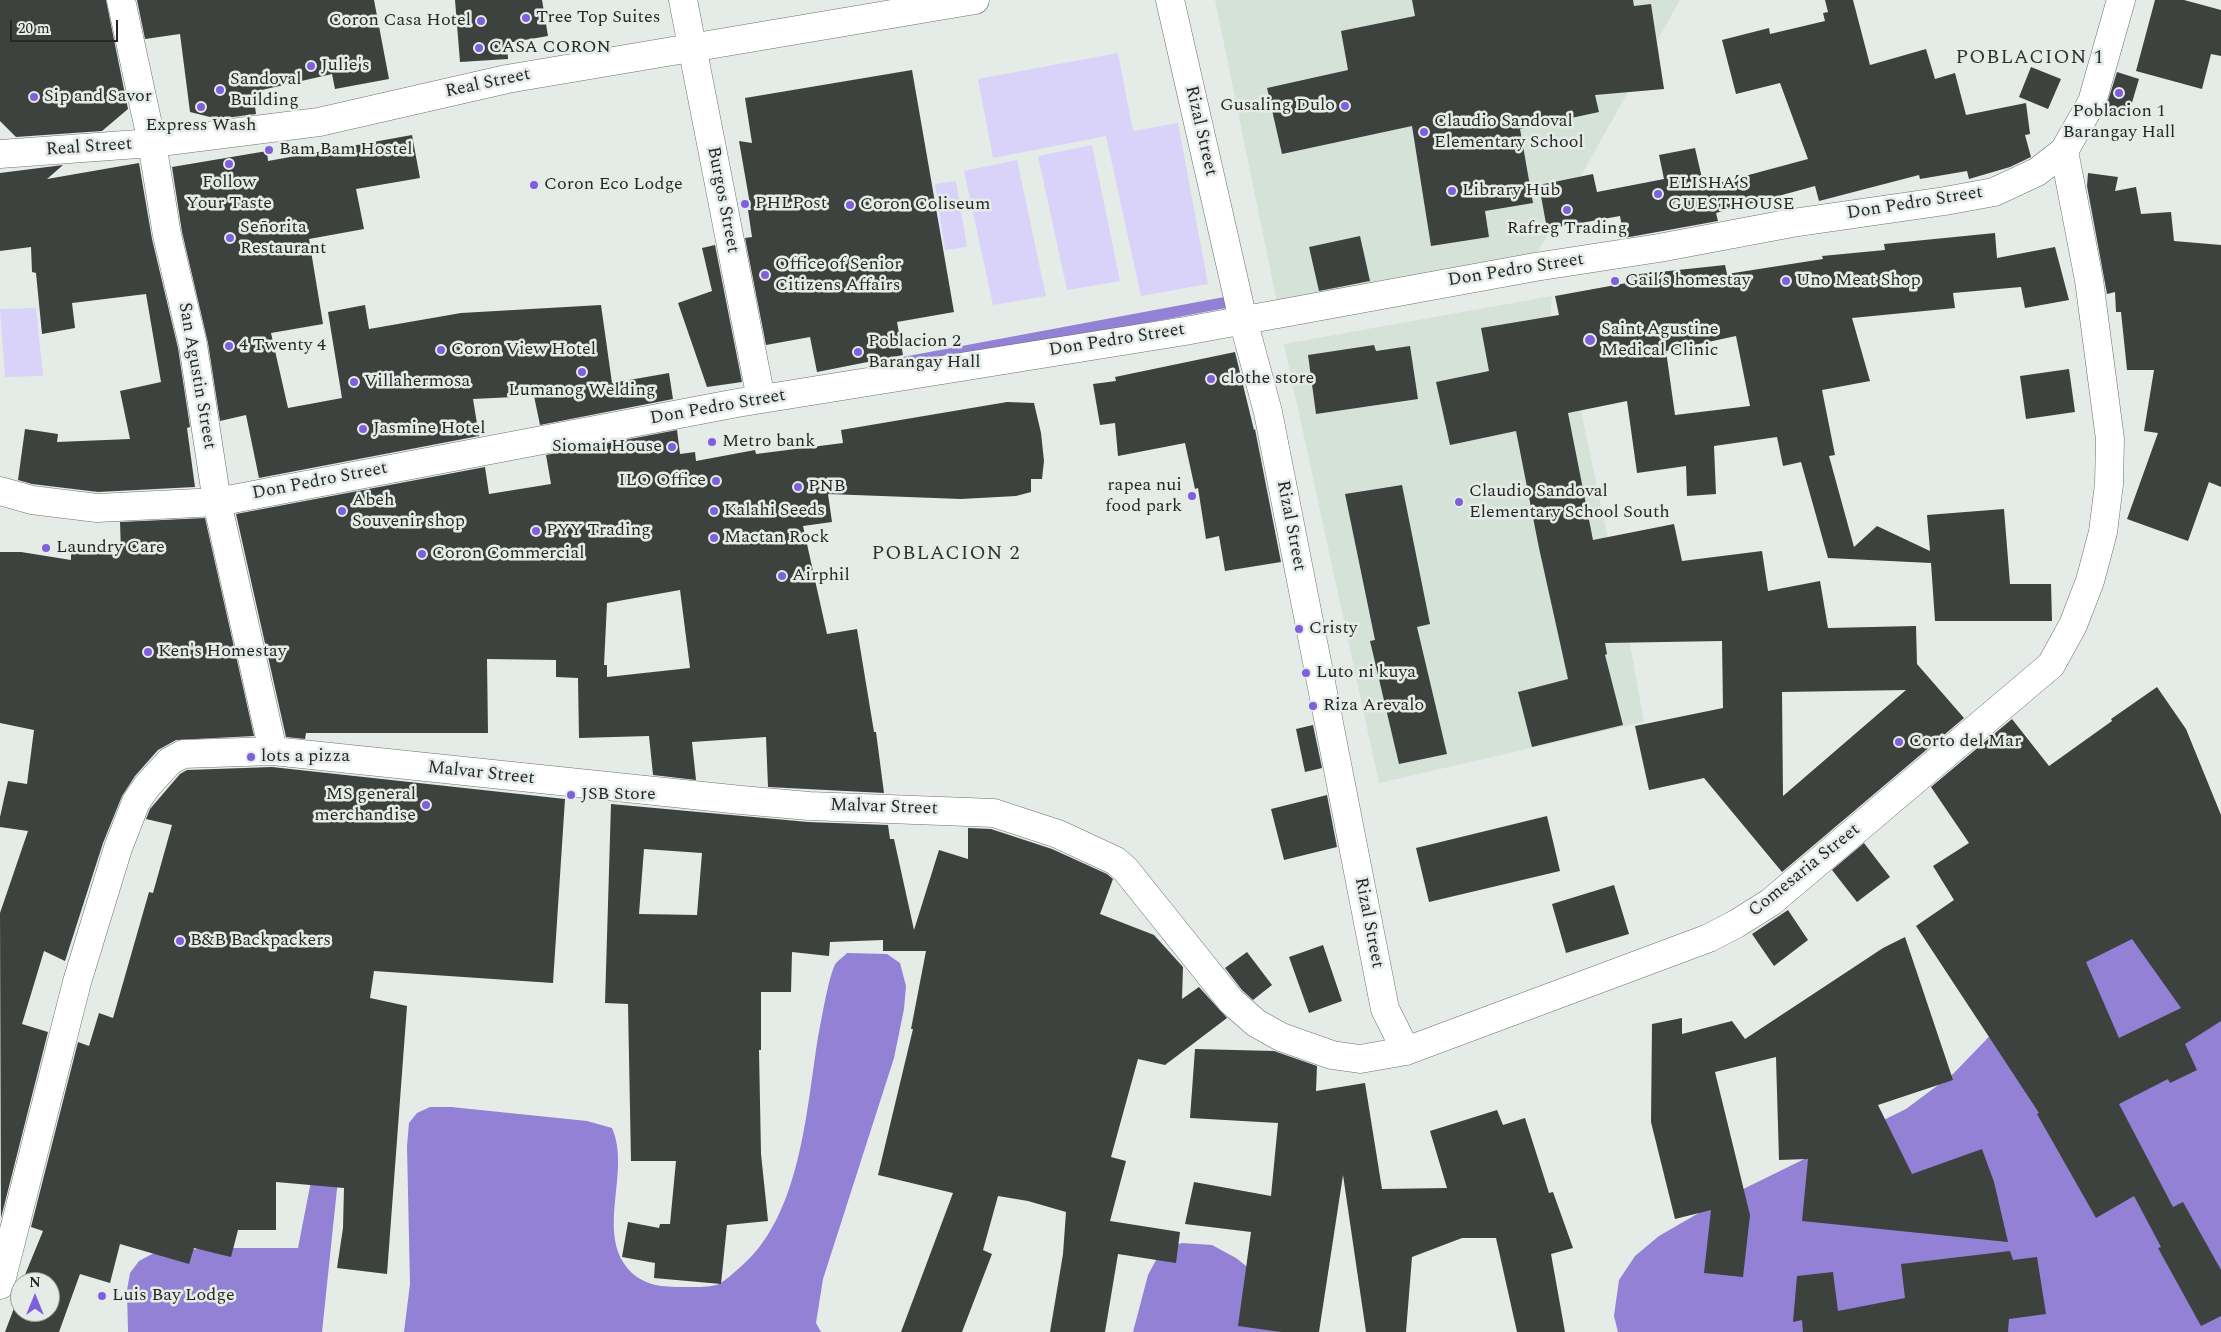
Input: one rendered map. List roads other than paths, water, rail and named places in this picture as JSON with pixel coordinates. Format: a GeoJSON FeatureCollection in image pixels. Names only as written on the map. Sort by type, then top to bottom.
{"type":"FeatureCollection","features":[{"type":"Feature","properties":{"kind":"street","name":"San Agustin Street"},"geometry":{"type":"LineString","coordinates":[[121,0],[152,143],[167,235],[193,345],[218,502],[273,751]]}},
{"type":"Feature","properties":{"kind":"street","name":"Burgos Street"},"geometry":{"type":"LineString","coordinates":[[683,0],[761,399]]}},
{"type":"Feature","properties":{"kind":"street","name":"Real Street"},"geometry":{"type":"LineString","coordinates":[[0,154],[152,143],[319,122],[507,78],[975,0]]}},
{"type":"Feature","properties":{"kind":"street","name":"Rizal Street"},"geometry":{"type":"LineString","coordinates":[[1170,0],[1243,320],[1268,412],[1386,1009],[1406,1051]]}},
{"type":"Feature","properties":{"kind":"street","name":"Don Pedro Street"},"geometry":{"type":"LineString","coordinates":[[0,491],[32,500],[97,508],[218,502],[761,399],[1243,320],[1535,267],[1994,192],[2037,172],[2064,151],[2092,102],[2121,0]]}},
{"type":"Feature","properties":{"kind":"street","name":"Comesaria Street"},"geometry":{"type":"LineString","coordinates":[[1406,1051],[1709,938],[1736,924],[1771,902],[2051,665],[2074,625],[2090,581],[2103,532],[2109,484],[2110,440],[2089,280],[2064,151]]}},
{"type":"Feature","properties":{"kind":"street","name":"Malvar Street"},"geometry":{"type":"LineString","coordinates":[[0,1285],[77,982],[118,848],[136,802],[162,768],[182,754],[273,751],[750,801],[809,806],[994,813],[1058,834],[1116,861],[1231,1001],[1256,1023],[1281,1036],[1332,1056],[1360,1059],[1406,1051]]}},
{"type":"Feature","properties":{"kind":"waterway"},"geometry":{"type":"LineString","coordinates":[[885,366],[1228,302]]}},
{"type":"Feature","properties":{"kind":"place","name":"Tree Top Suites"},"geometry":{"type":"Point","coordinates":[526,18]}},
{"type":"Feature","properties":{"kind":"place","name":"Coron Casa Hotel"},"geometry":{"type":"Point","coordinates":[481,21]}},
{"type":"Feature","properties":{"kind":"place","name":"CASA CORON"},"geometry":{"type":"Point","coordinates":[479,48]}},
{"type":"Feature","properties":{"kind":"place","name":"Julie's"},"geometry":{"type":"Point","coordinates":[311,66]}},
{"type":"Feature","properties":{"kind":"place","name":"Sandoval Building"},"geometry":{"type":"Point","coordinates":[220,90]}},
{"type":"Feature","properties":{"kind":"place","name":"Poblacion 1 Barangay Hall"},"geometry":{"type":"Point","coordinates":[2119,93]}},
{"type":"Feature","properties":{"kind":"place","name":"Sip and Savor"},"geometry":{"type":"Point","coordinates":[34,97]}},
{"type":"Feature","properties":{"kind":"place","name":"Gusaling Dulo"},"geometry":{"type":"Point","coordinates":[1345,106]}},
{"type":"Feature","properties":{"kind":"place","name":"Express Wash"},"geometry":{"type":"Point","coordinates":[201,107]}},
{"type":"Feature","properties":{"kind":"place","name":"Claudio Sandoval Elementary School"},"geometry":{"type":"Point","coordinates":[1424,132]}},
{"type":"Feature","properties":{"kind":"place","name":"Bam Bam Hostel"},"geometry":{"type":"Point","coordinates":[269,150]}},
{"type":"Feature","properties":{"kind":"place","name":"Follow Your Taste"},"geometry":{"type":"Point","coordinates":[229,164]}},
{"type":"Feature","properties":{"kind":"place","name":"Coron Eco Lodge"},"geometry":{"type":"Point","coordinates":[534,185]}},
{"type":"Feature","properties":{"kind":"place","name":"Library Hub"},"geometry":{"type":"Point","coordinates":[1452,191]}},
{"type":"Feature","properties":{"kind":"place","name":"ELISHA’S GUESTHOUSE"},"geometry":{"type":"Point","coordinates":[1658,194]}},
{"type":"Feature","properties":{"kind":"place","name":"PHLPost"},"geometry":{"type":"Point","coordinates":[745,204]}},
{"type":"Feature","properties":{"kind":"place","name":"Coron Coliseum"},"geometry":{"type":"Point","coordinates":[850,205]}},
{"type":"Feature","properties":{"kind":"place","name":"Rafreg Trading"},"geometry":{"type":"Point","coordinates":[1567,210]}},
{"type":"Feature","properties":{"kind":"place","name":"Señorita Restaurant"},"geometry":{"type":"Point","coordinates":[230,238]}},
{"type":"Feature","properties":{"kind":"place","name":"Office of Senior Citizens Affairs"},"geometry":{"type":"Point","coordinates":[765,275]}},
{"type":"Feature","properties":{"kind":"place","name":"Gail’s homestay"},"geometry":{"type":"Point","coordinates":[1615,281]}},
{"type":"Feature","properties":{"kind":"place","name":"Uno Meat Shop"},"geometry":{"type":"Point","coordinates":[1786,281]}},
{"type":"Feature","properties":{"kind":"place","name":"Saint Agustine Medical Clinic"},"geometry":{"type":"Point","coordinates":[1590,340]}},
{"type":"Feature","properties":{"kind":"place","name":"4 Twenty 4"},"geometry":{"type":"Point","coordinates":[229,346]}},
{"type":"Feature","properties":{"kind":"place","name":"Coron View Hotel"},"geometry":{"type":"Point","coordinates":[441,350]}},
{"type":"Feature","properties":{"kind":"place","name":"Poblacion 2 Barangay Hall"},"geometry":{"type":"Point","coordinates":[858,352]}},
{"type":"Feature","properties":{"kind":"place","name":"Lumanog Welding"},"geometry":{"type":"Point","coordinates":[582,372]}},
{"type":"Feature","properties":{"kind":"place","name":"clothe store"},"geometry":{"type":"Point","coordinates":[1211,379]}},
{"type":"Feature","properties":{"kind":"place","name":"Villahermosa"},"geometry":{"type":"Point","coordinates":[354,382]}},
{"type":"Feature","properties":{"kind":"place","name":"Jasmine Hotel"},"geometry":{"type":"Point","coordinates":[363,429]}},
{"type":"Feature","properties":{"kind":"place","name":"Metro bank"},"geometry":{"type":"Point","coordinates":[712,442]}},
{"type":"Feature","properties":{"kind":"place","name":"Siomai House"},"geometry":{"type":"Point","coordinates":[672,447]}},
{"type":"Feature","properties":{"kind":"place","name":"ILO Office"},"geometry":{"type":"Point","coordinates":[716,481]}},
{"type":"Feature","properties":{"kind":"place","name":"PNB"},"geometry":{"type":"Point","coordinates":[798,487]}},
{"type":"Feature","properties":{"kind":"place","name":"rapea nui food park"},"geometry":{"type":"Point","coordinates":[1192,496]}},
{"type":"Feature","properties":{"kind":"place","name":"Claudio Sandoval Elementary School South"},"geometry":{"type":"Point","coordinates":[1459,502]}},
{"type":"Feature","properties":{"kind":"place","name":"Abeh Souvenir shop"},"geometry":{"type":"Point","coordinates":[342,511]}},
{"type":"Feature","properties":{"kind":"place","name":"Kalahi Seeds"},"geometry":{"type":"Point","coordinates":[714,511]}},
{"type":"Feature","properties":{"kind":"place","name":"PYY Trading"},"geometry":{"type":"Point","coordinates":[536,531]}},
{"type":"Feature","properties":{"kind":"place","name":"Mactan Rock"},"geometry":{"type":"Point","coordinates":[714,538]}},
{"type":"Feature","properties":{"kind":"place","name":"Laundry Care"},"geometry":{"type":"Point","coordinates":[46,548]}},
{"type":"Feature","properties":{"kind":"place","name":"Coron Commercial"},"geometry":{"type":"Point","coordinates":[422,554]}},
{"type":"Feature","properties":{"kind":"place","name":"Airphil"},"geometry":{"type":"Point","coordinates":[782,576]}},
{"type":"Feature","properties":{"kind":"place","name":"Cristy"},"geometry":{"type":"Point","coordinates":[1299,629]}},
{"type":"Feature","properties":{"kind":"place","name":"Ken's Homestay"},"geometry":{"type":"Point","coordinates":[148,652]}},
{"type":"Feature","properties":{"kind":"place","name":"Luto ni kuya"},"geometry":{"type":"Point","coordinates":[1306,673]}},
{"type":"Feature","properties":{"kind":"place","name":"Riza Arevalo"},"geometry":{"type":"Point","coordinates":[1313,706]}},
{"type":"Feature","properties":{"kind":"place","name":"Corto del Mar"},"geometry":{"type":"Point","coordinates":[1899,742]}},
{"type":"Feature","properties":{"kind":"place","name":"lots a pizza"},"geometry":{"type":"Point","coordinates":[251,757]}},
{"type":"Feature","properties":{"kind":"place","name":"JSB Store"},"geometry":{"type":"Point","coordinates":[571,795]}},
{"type":"Feature","properties":{"kind":"place","name":"MS general merchandise"},"geometry":{"type":"Point","coordinates":[426,805]}},
{"type":"Feature","properties":{"kind":"place","name":"B&B Backpackers"},"geometry":{"type":"Point","coordinates":[180,941]}},
{"type":"Feature","properties":{"kind":"place","name":"Luis Bay Lodge"},"geometry":{"type":"Point","coordinates":[102,1296]}},
{"type":"Feature","properties":{"kind":"district","name":"POBLACION 1"},"geometry":{"type":"Point","coordinates":[2030,59]}},
{"type":"Feature","properties":{"kind":"district","name":"POBLACION 2"},"geometry":{"type":"Point","coordinates":[946,555]}}]}
